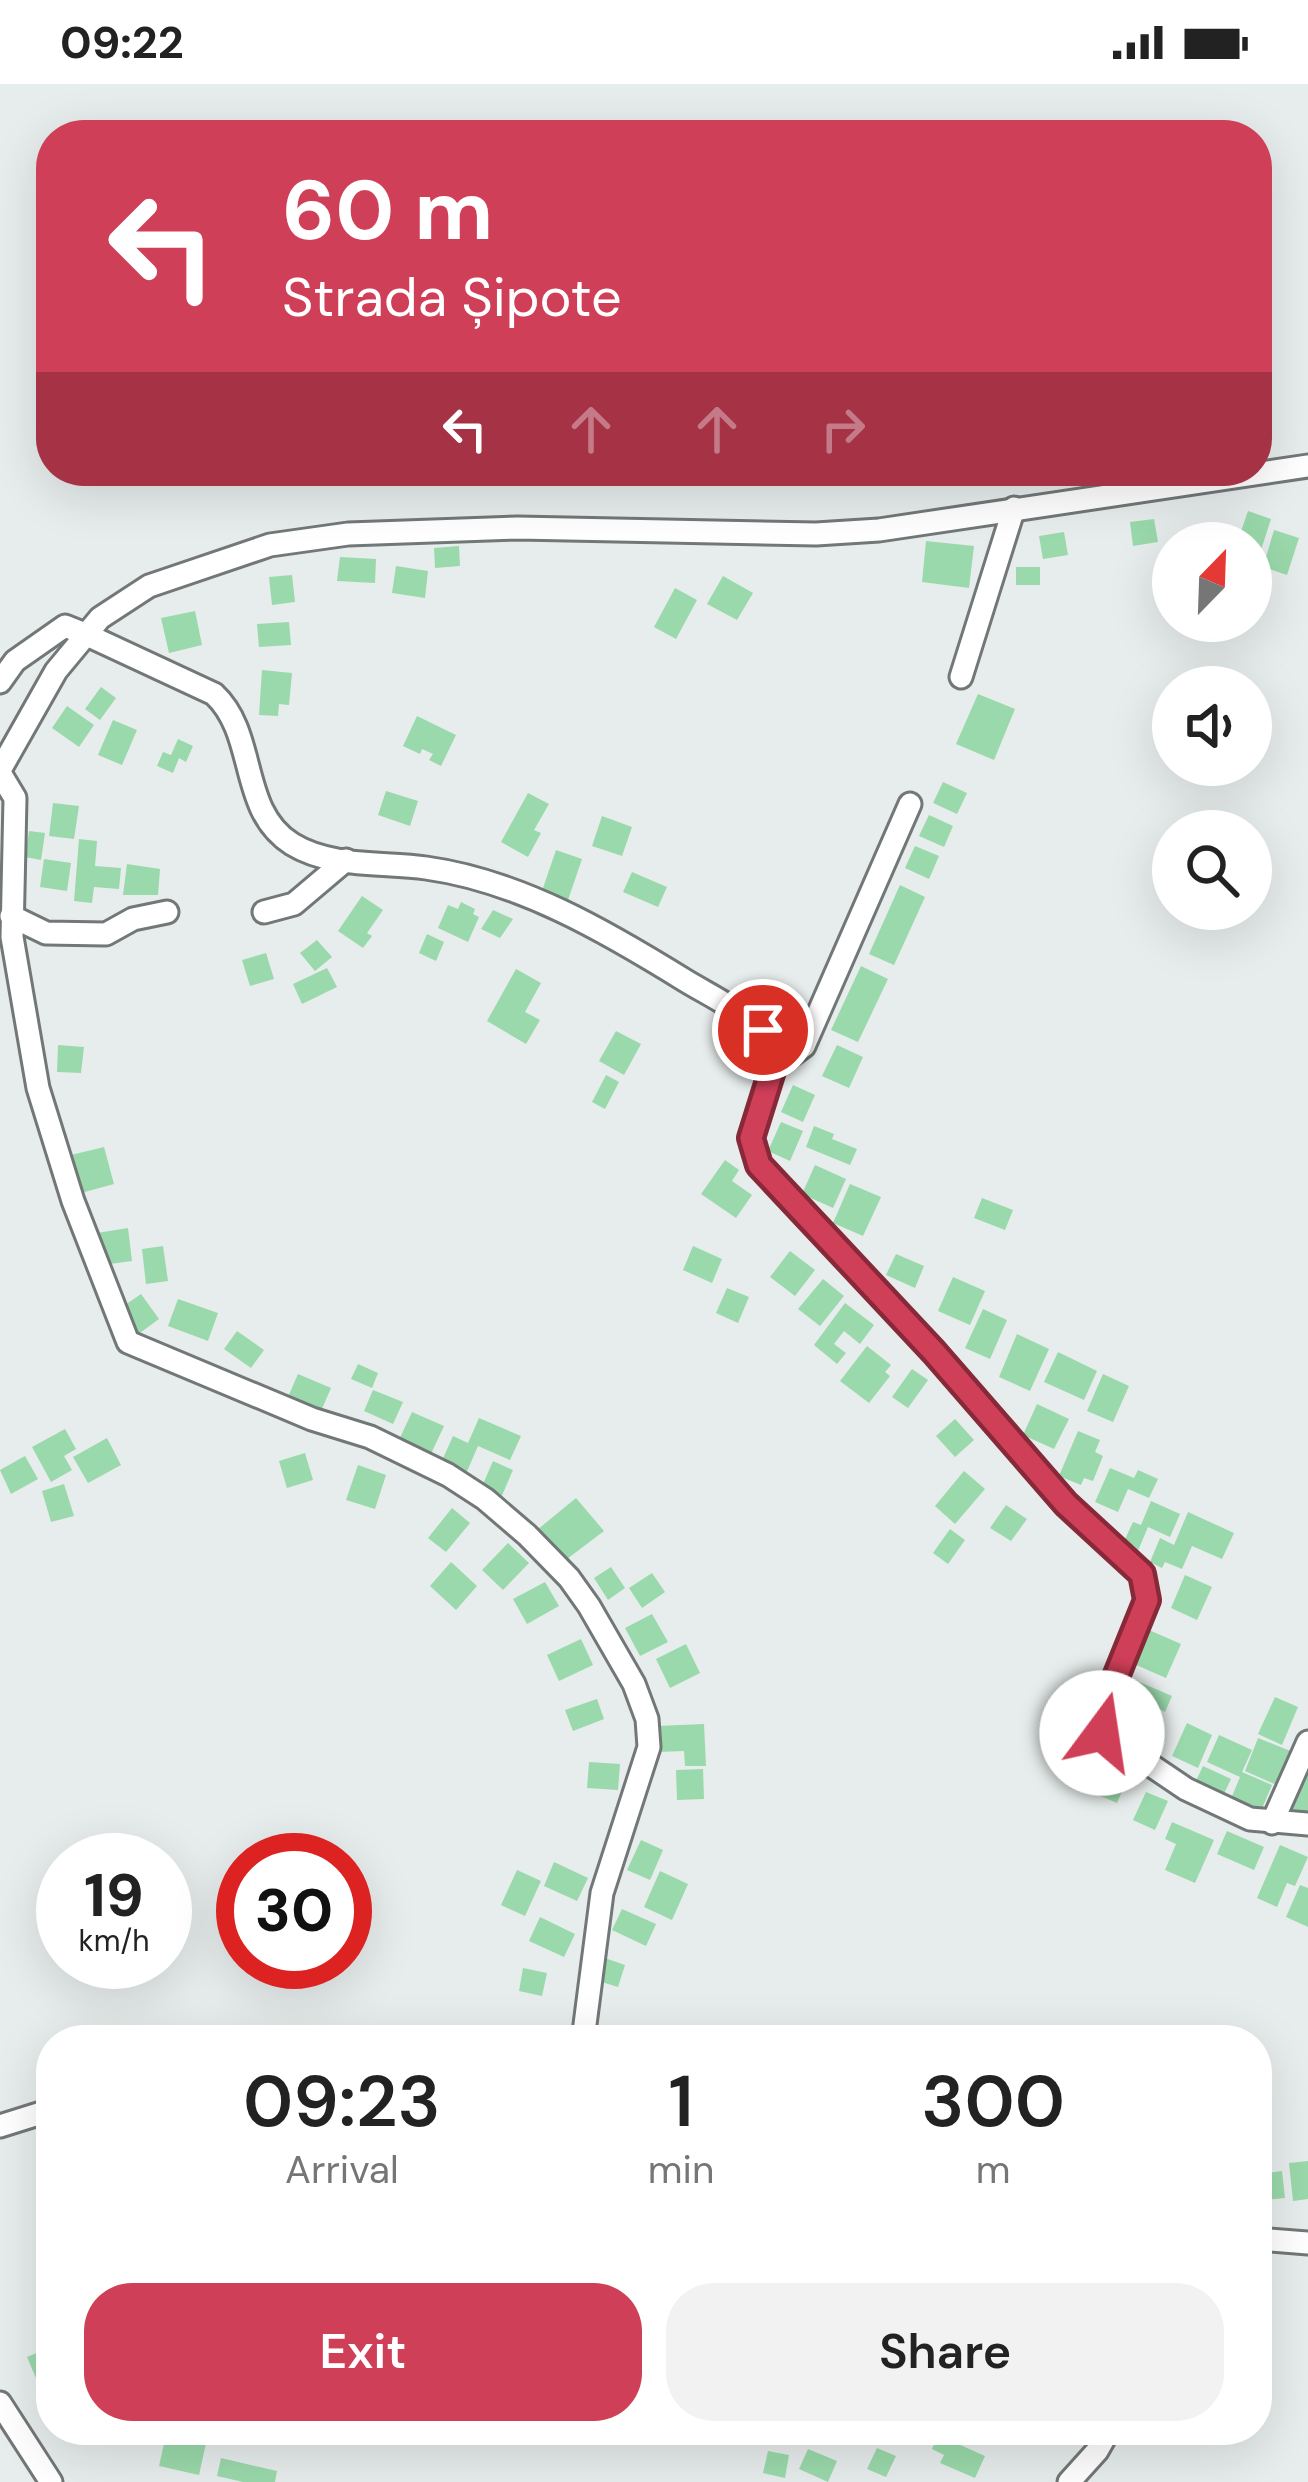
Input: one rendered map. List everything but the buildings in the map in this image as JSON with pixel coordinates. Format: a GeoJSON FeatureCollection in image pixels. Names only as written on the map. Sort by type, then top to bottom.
{"type":"FeatureCollection","features":[{"type":"Feature","properties":{"kind":"street"},"geometry":{"type":"LineString","coordinates":[[1272,471],[1308,466]]}},
{"type":"Feature","properties":{"kind":"street"},"geometry":{"type":"LineString","coordinates":[[585,2025],[602,1893],[649,1748],[647,1719],[634,1684],[569,1577],[484,1499],[407,1454],[128,1342],[73,1201],[38,1088],[11,916],[14,798],[0,771],[56,671],[86,634],[125,598],[270,544],[348,534],[498,528],[879,530],[1168,486]]}},
{"type":"Feature","properties":{"kind":"street"},"geometry":{"type":"LineString","coordinates":[[961,677],[1014,508]]}},
{"type":"Feature","properties":{"kind":"street"},"geometry":{"type":"LineString","coordinates":[[0,682],[15,661],[65,626],[86,634],[214,694],[230,709],[256,799],[268,823],[291,844],[346,860],[428,868],[571,914],[763,1030],[777,1055],[751,1138],[759,1165],[934,1352],[1066,1504],[1142,1574],[1147,1600],[1107,1699],[1102,1733],[1186,1789],[1250,1819],[1308,1824]]}},
{"type":"Feature","properties":{"kind":"street"},"geometry":{"type":"LineString","coordinates":[[777,1055],[789,1057],[804,1046],[910,804]]}},
{"type":"Feature","properties":{"kind":"street"},"geometry":{"type":"LineString","coordinates":[[264,912],[294,904],[346,860]]}},
{"type":"Feature","properties":{"kind":"street"},"geometry":{"type":"LineString","coordinates":[[11,916],[46,933],[106,934],[133,919],[167,912]]}},
{"type":"Feature","properties":{"kind":"street"},"geometry":{"type":"LineString","coordinates":[[1272,1823],[1308,1742]]}},
{"type":"Feature","properties":{"kind":"street"},"geometry":{"type":"LineString","coordinates":[[0,2126],[36,2115]]}},
{"type":"Feature","properties":{"kind":"street"},"geometry":{"type":"LineString","coordinates":[[1272,2240],[1308,2243]]}},
{"type":"Feature","properties":{"kind":"street"},"geometry":{"type":"LineString","coordinates":[[0,2403],[51,2482]]}},
{"type":"Feature","properties":{"kind":"street"},"geometry":{"type":"LineString","coordinates":[[1069,2482],[1100,2445]]}},
{"type":"Feature","properties":{"kind":"route"},"geometry":{"type":"LineString","coordinates":[[763,1030],[777,1055],[751,1138],[759,1165],[934,1352],[1066,1504],[1142,1574],[1147,1600],[1107,1699],[1102,1733]]}}]}
